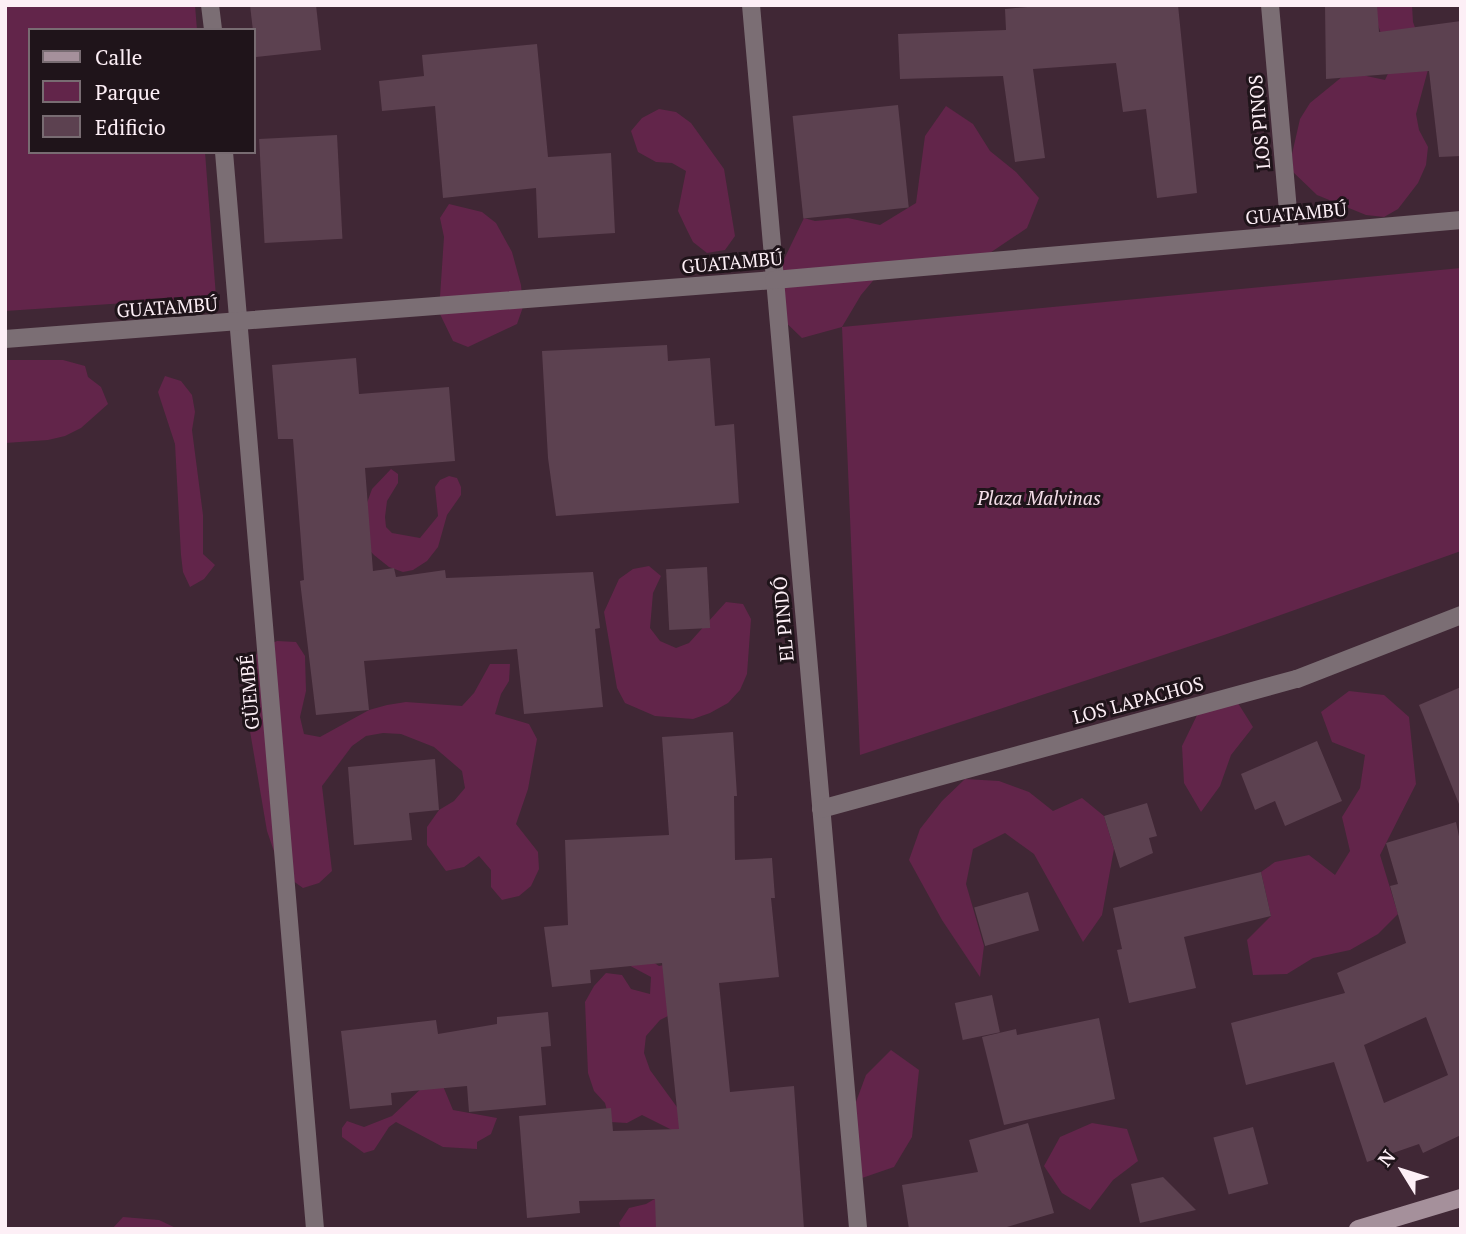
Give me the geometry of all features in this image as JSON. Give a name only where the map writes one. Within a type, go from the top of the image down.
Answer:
[{"type":"main road","points":[[1358,1229],[1461,1198]]},
{"type":"street","points":[[210,5],[213,28]]},
{"type":"street","name":"EL PINDÓ","points":[[751,5],[858,1229]]},
{"type":"street","name":"LOS PINOS","points":[[1270,5],[1290,235]]},
{"type":"street","name":"GÜEMBÉ","points":[[224,154],[314,1229]]},
{"type":"street","name":"GUATAMBÚ","points":[[5,338],[239,323],[774,280],[1461,220]]},
{"type":"street","name":"LOS LAPACHOS","points":[[821,809],[1297,679],[1461,615]]},
{"type":"green space","points":[[5,5],[195,5],[197,28],[28,28],[28,154],[205,154],[216,297],[5,311]]},
{"type":"green space","points":[[1371,5],[1412,5],[1413,22],[1429,66],[1416,114],[1419,130],[1428,147],[1426,165],[1418,183],[1398,209],[1384,217],[1366,215],[1317,195],[1293,172],[1292,154],[1300,119],[1310,103],[1348,72],[1385,80],[1392,65]]},
{"type":"green space","points":[[946,106],[973,124],[990,151],[1016,172],[1039,198],[1027,228],[972,265],[940,275],[913,259],[882,270],[861,295],[842,327],[802,338],[778,315],[774,280],[804,218],[815,221],[848,218],[880,225],[916,203],[925,136]]},
{"type":"green space","points":[[659,109],[676,112],[691,123],[724,169],[735,236],[725,250],[707,253],[693,242],[686,228],[678,211],[686,171],[672,163],[656,162],[638,152],[631,131],[642,118]]},
{"type":"green space","points":[[449,204],[482,212],[496,223],[512,252],[521,285],[523,307],[517,324],[468,347],[453,341],[439,312],[444,237],[440,218]]},
{"type":"green space","name":"Plaza Malvinas","points":[[1461,268],[1461,551],[1224,635],[860,755],[842,327]]},
{"type":"green space","points":[[5,360],[63,360],[85,366],[88,377],[101,387],[108,404],[81,428],[65,436],[5,443]]},
{"type":"green space","points":[[165,376],[181,381],[192,395],[195,412],[192,430],[203,515],[203,554],[215,565],[204,579],[190,587],[183,572],[181,555],[175,444],[158,392]]},
{"type":"green space","points":[[391,469],[398,474],[398,483],[387,501],[385,517],[386,527],[392,533],[420,538],[438,516],[435,487],[440,480],[449,476],[457,478],[461,487],[461,495],[447,515],[438,547],[427,561],[413,570],[403,572],[389,567],[374,555],[362,542],[359,525],[372,489]]},
{"type":"green space","points":[[649,566],[661,576],[653,593],[650,628],[660,641],[676,648],[689,643],[726,602],[743,604],[751,619],[747,674],[740,690],[728,703],[693,719],[655,716],[625,703],[617,688],[604,612],[619,579],[633,569]]},
{"type":"green space","points":[[277,641],[296,642],[305,656],[306,691],[300,717],[304,734],[320,737],[369,710],[387,705],[406,702],[462,706],[474,693],[490,664],[510,664],[509,681],[501,694],[495,714],[529,724],[537,739],[528,789],[516,824],[538,852],[539,869],[531,886],[519,896],[502,900],[491,887],[491,870],[479,856],[464,867],[446,871],[427,845],[427,827],[439,810],[454,801],[465,788],[462,771],[434,747],[401,734],[383,733],[366,736],[352,746],[322,786],[332,871],[319,883],[303,888],[289,878],[279,866],[267,831],[244,696],[251,662],[261,648]]},
{"type":"green space","points":[[1349,691],[1384,695],[1409,717],[1416,784],[1380,855],[1398,914],[1378,934],[1350,950],[1313,958],[1287,974],[1253,975],[1247,940],[1271,916],[1261,872],[1275,862],[1309,855],[1335,875],[1350,851],[1342,817],[1360,788],[1365,755],[1332,742],[1321,712]]},
{"type":"green space","points":[[1236,700],[1253,727],[1231,755],[1220,786],[1201,812],[1184,783],[1182,746],[1201,707]]},
{"type":"green space","points":[[965,779],[999,781],[1029,792],[1053,811],[1082,798],[1104,816],[1114,849],[1102,915],[1083,942],[1034,854],[1005,833],[973,849],[966,884],[984,946],[980,977],[942,920],[909,860],[920,829],[942,801]]},
{"type":"green space","points":[[644,956],[659,966],[675,963],[676,1012],[660,1020],[646,1036],[644,1053],[650,1070],[682,1114],[706,1229],[621,1229],[619,1223],[629,1208],[646,1204],[665,1193],[672,1130],[642,1115],[627,1123],[610,1122],[605,1103],[594,1091],[588,1073],[585,1002],[606,973],[622,975],[631,989],[650,994],[651,977],[623,962]]},
{"type":"green space","points":[[891,1050],[919,1070],[912,1137],[894,1167],[862,1178],[853,1110],[866,1075]]},
{"type":"green space","points":[[425,1085],[443,1086],[453,1110],[497,1118],[491,1134],[477,1142],[477,1149],[443,1147],[396,1122],[389,1127],[374,1150],[364,1153],[342,1137],[342,1128],[347,1121],[364,1127],[392,1116]]},
{"type":"green space","points":[[1092,1123],[1127,1129],[1138,1161],[1113,1180],[1090,1210],[1062,1193],[1044,1166],[1060,1137]]},
{"type":"green space","points":[[123,1217],[159,1220],[178,1229],[112,1229]]},
{"type":"building","points":[[250,5],[316,5],[321,50],[256,57],[256,28],[253,28]]},
{"type":"building","points":[[1051,5],[1178,5],[1197,193],[1157,198],[1146,109],[1123,112],[1116,63],[1033,69],[1045,158],[1015,162],[1003,76],[900,79],[898,34],[1006,30],[1005,9]]},
{"type":"building","points":[[1325,5],[1377,5],[1379,32],[1461,21],[1461,156],[1439,157],[1429,71],[1326,79]]},
{"type":"building","points":[[537,44],[548,157],[611,153],[615,233],[538,238],[536,188],[443,198],[435,106],[382,111],[379,81],[424,76],[422,55]]},
{"type":"building","points":[[898,105],[909,207],[803,219],[793,116]]},
{"type":"building","points":[[337,135],[342,239],[265,243],[259,139]]},
{"type":"building","points":[[667,345],[668,361],[710,358],[715,426],[734,424],[739,503],[556,516],[548,458],[542,351]]},
{"type":"building","points":[[356,358],[359,394],[449,387],[455,461],[365,468],[373,571],[394,568],[396,577],[445,570],[446,578],[593,572],[600,628],[595,629],[603,707],[524,714],[517,649],[364,661],[369,710],[316,715],[300,581],[304,580],[293,439],[278,439],[272,365]]},
{"type":"building","points":[[707,567],[710,628],[669,630],[666,569]]},
{"type":"building","points":[[1461,687],[1461,804],[1459,804],[1419,705]]},
{"type":"building","points":[[733,732],[737,796],[734,796],[735,860],[772,858],[775,898],[771,898],[779,977],[719,983],[730,1092],[794,1086],[804,1229],[656,1229],[655,1199],[579,1201],[580,1213],[527,1218],[519,1116],[611,1108],[613,1131],[679,1129],[662,963],[590,970],[591,983],[552,987],[544,927],[568,925],[565,840],[669,835],[662,737]]},
{"type":"building","points":[[1317,741],[1342,801],[1285,826],[1275,801],[1255,810],[1241,774]]},
{"type":"building","points":[[435,759],[439,810],[409,813],[412,840],[354,845],[348,767]]},
{"type":"building","points":[[1147,803],[1157,836],[1149,838],[1153,853],[1120,868],[1104,816]]},
{"type":"building","points":[[1456,822],[1461,846],[1461,1135],[1423,1153],[1419,1144],[1367,1162],[1334,1062],[1246,1085],[1231,1023],[1345,993],[1337,973],[1406,943],[1390,886],[1398,884],[1386,843]],"holes":[[[1426,1017],[1448,1075],[1384,1103],[1364,1045]]]},
{"type":"building","points":[[1261,872],[1271,916],[1184,937],[1196,988],[1129,1003],[1117,950],[1122,949],[1113,908]]},
{"type":"building","points":[[1028,892],[1039,930],[985,946],[974,907]]},
{"type":"building","points":[[992,995],[1000,1032],[963,1040],[955,1003]]},
{"type":"building","points":[[548,1012],[551,1046],[541,1047],[546,1105],[469,1112],[467,1086],[391,1093],[392,1105],[350,1109],[341,1031],[436,1020],[438,1034],[497,1024],[497,1017]]},
{"type":"building","points":[[1099,1018],[1115,1099],[1004,1125],[982,1037],[1016,1029],[1017,1035]]},
{"type":"building","points":[[1028,1123],[1054,1213],[1000,1229],[909,1229],[902,1185],[978,1172],[969,1140]]},
{"type":"building","points":[[1253,1127],[1268,1184],[1229,1195],[1213,1138]]},
{"type":"building","points":[[1163,1177],[1196,1210],[1140,1223],[1131,1184]]}]
